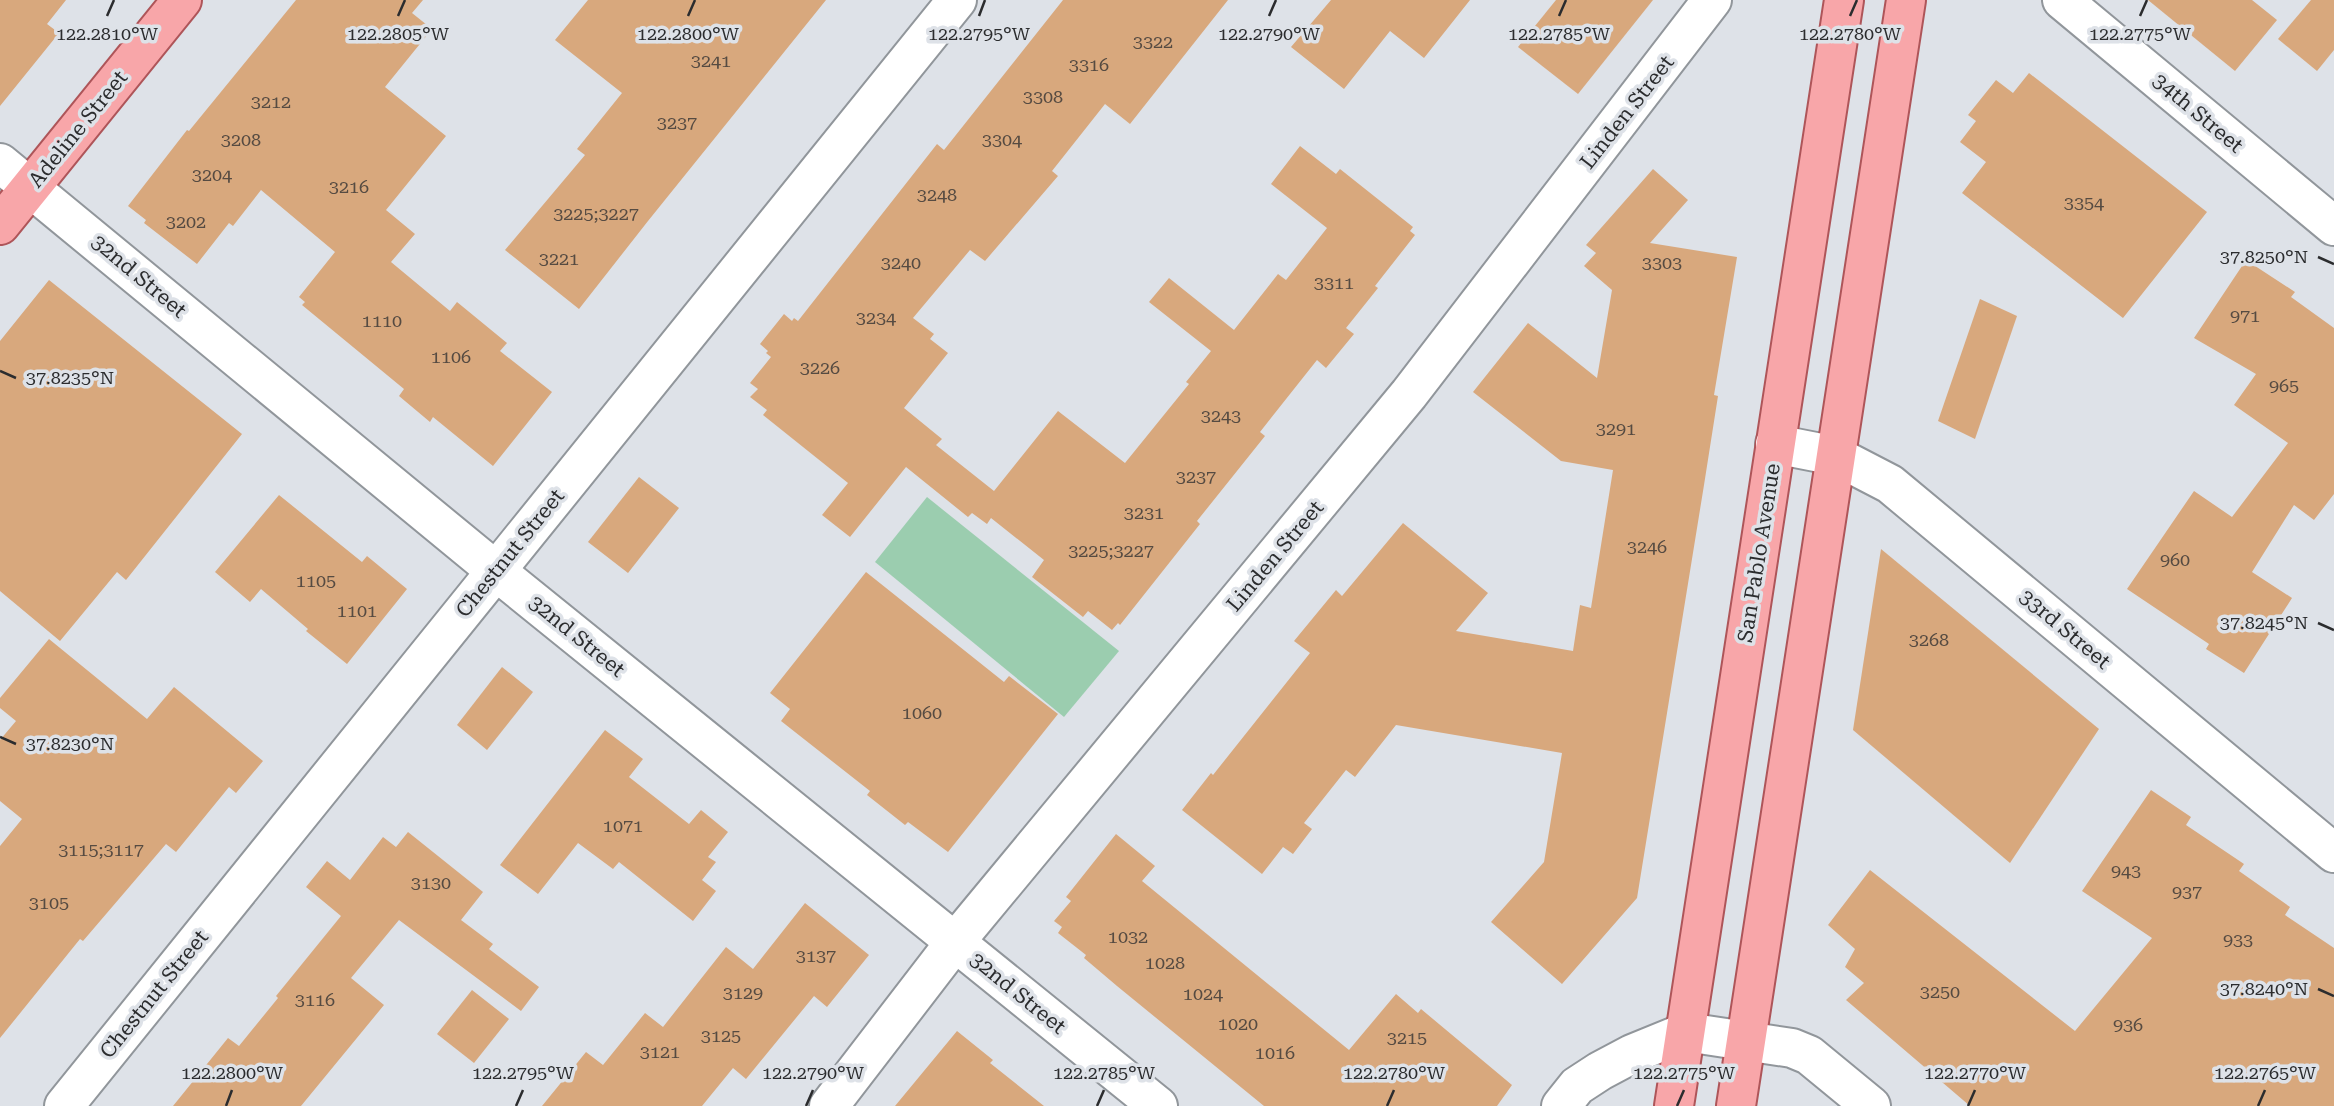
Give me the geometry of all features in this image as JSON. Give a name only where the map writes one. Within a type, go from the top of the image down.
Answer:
[{"type":"main road","name":"Adeline Street","points":[[0,225],[182,0]]},
{"type":"main road","name":"San Pablo Avenue","points":[[1674,1106],[1844,0]]},
{"type":"main road","points":[[1736,1106],[1906,0]]},
{"type":"street","name":"Chestnut Street","points":[[64,1106],[957,0]]},
{"type":"street","name":"Linden Street","points":[[829,1106],[956,942],[1409,394],[1712,0]]},
{"type":"street","name":"34th Street","points":[[2062,0],[2334,226]]},
{"type":"street","name":"32nd Street","points":[[0,163],[496,571],[1158,1106]]},
{"type":"street","name":"33rd Street","points":[[1775,444],[1836,456],[1891,484],[2334,853]]},
{"type":"street","points":[[1561,1106],[1577,1086],[1600,1071],[1632,1054],[1686,1032],[1793,1048],[1809,1055],[1871,1106]]},
{"type":"green space","points":[[927,497],[1119,651],[1064,717],[875,562]]},
{"type":"building","points":[[0,0],[66,0],[47,24],[59,33],[0,106]]},
{"type":"building","points":[[296,0],[423,0],[412,13],[432,29],[385,87],[446,136],[386,210],[415,234],[391,262],[450,311],[457,302],[507,343],[500,351],[552,392],[493,466],[433,417],[430,422],[399,396],[404,389],[302,305],[305,302],[299,297],[335,252],[261,190],[233,226],[229,223],[197,264],[144,223],[146,220],[128,206],[187,130],[189,131]]},
{"type":"building","points":[[588,0],[826,0],[579,309],[505,250],[585,155],[577,149],[622,93],[555,40]]},
{"type":"building","points":[[1063,0],[1228,0],[1130,124],[1105,104],[1052,171],[1058,176],[985,261],[970,250],[913,318],[934,334],[930,339],[948,353],[904,408],[942,439],[936,445],[994,491],[1058,411],[1125,463],[1189,384],[1186,382],[1211,351],[1149,302],[1169,278],[1234,330],[1278,274],[1286,280],[1327,228],[1271,184],[1300,146],[1336,174],[1340,169],[1413,227],[1410,231],[1415,235],[1346,328],[1354,334],[1326,368],[1317,360],[1260,432],[1265,436],[1197,521],[1200,524],[1120,625],[1118,623],[1112,630],[1088,611],[1083,617],[1032,577],[1044,560],[991,518],[987,524],[972,513],[968,517],[906,467],[850,537],[822,515],[848,483],[763,415],[767,410],[750,397],[758,389],[750,383],[771,357],[760,344],[784,314],[792,321],[794,318],[798,321],[937,144],[944,150]]},
{"type":"building","points":[[1331,0],[1470,0],[1424,58],[1390,31],[1344,89],[1291,47]]},
{"type":"building","points":[[1556,0],[1653,0],[1578,94],[1518,47]]},
{"type":"building","points":[[2148,0],[2252,0],[2277,20],[2235,71]]},
{"type":"building","points":[[2311,0],[2334,0],[2334,50],[2317,71],[2278,39]]},
{"type":"building","points":[[2029,73],[2207,212],[2123,318],[1962,193],[1986,162],[1960,142],[1976,121],[1968,115],[1996,80],[2013,93]]},
{"type":"building","points":[[1653,169],[1688,200],[1650,243],[1737,257],[1714,395],[1718,396],[1637,898],[1562,984],[1491,922],[1544,862],[1562,753],[1396,725],[1355,777],[1346,770],[1304,823],[1312,829],[1293,854],[1283,847],[1262,874],[1182,810],[1310,653],[1294,641],[1336,590],[1342,596],[1403,523],[1488,593],[1456,631],[1573,651],[1580,605],[1591,608],[1613,470],[1561,461],[1473,392],[1528,323],[1597,378],[1612,290],[1584,266],[1596,253],[1586,245]]},
{"type":"building","points":[[2246,260],[2295,292],[2291,297],[2334,328],[2334,494],[2314,520],[2294,505],[2252,572],[2292,598],[2244,673],[2206,649],[2209,644],[2127,589],[2194,491],[2232,517],[2288,443],[2234,405],[2256,374],[2194,338]]},
{"type":"building","points":[[49,280],[242,434],[126,580],[117,572],[60,641],[0,591],[0,341]]},
{"type":"building","points":[[1980,299],[2017,316],[1975,439],[1938,421]]},
{"type":"building","points":[[639,477],[679,508],[628,573],[588,542]]},
{"type":"building","points":[[279,495],[362,562],[367,556],[407,589],[347,664],[261,589],[250,602],[215,572]]},
{"type":"building","points":[[1881,549],[2099,729],[2010,863],[1853,730]]},
{"type":"building","points":[[866,572],[1004,682],[1009,676],[1058,714],[948,852],[908,822],[905,825],[867,795],[870,791],[781,721],[790,709],[770,693]]},
{"type":"building","points":[[49,639],[147,719],[174,687],[263,761],[236,793],[229,787],[176,852],[166,844],[83,941],[80,939],[0,1038],[0,846],[22,819],[0,801],[0,740],[16,721],[0,708],[0,698]]},
{"type":"building","points":[[502,667],[533,692],[487,750],[457,725]]},
{"type":"building","points":[[605,730],[643,759],[629,777],[689,824],[701,810],[728,832],[708,857],[716,862],[702,880],[716,891],[693,921],[619,862],[613,869],[578,843],[538,894],[500,865]]},
{"type":"building","points":[[2151,790],[2191,817],[2186,825],[2244,864],[2239,871],[2290,907],[2285,915],[2334,948],[2334,1106],[1970,1106],[1846,1000],[1864,983],[1845,967],[1855,949],[1828,925],[1870,870],[2075,1031],[2152,938],[2082,891]]},
{"type":"building","points":[[408,832],[483,892],[461,920],[493,944],[489,949],[539,987],[521,1011],[399,920],[351,978],[384,1005],[301,1106],[173,1106],[228,1038],[239,1046],[341,916],[306,887],[327,861],[350,880],[383,837],[396,847]]},
{"type":"building","points":[[1116,834],[1155,866],[1142,881],[1349,1050],[1396,994],[1418,1013],[1421,1009],[1512,1085],[1497,1106],[1264,1106],[1117,986],[1084,958],[1086,955],[1058,933],[1062,927],[1054,921],[1071,901],[1066,897]]},
{"type":"building","points":[[805,903],[869,955],[827,1007],[814,996],[746,1079],[733,1068],[702,1106],[542,1106],[586,1052],[603,1065],[645,1013],[663,1027],[726,947],[753,969]]},
{"type":"building","points":[[472,990],[509,1019],[474,1063],[437,1034]]},
{"type":"building","points":[[957,1031],[993,1060],[990,1063],[1044,1106],[895,1106]]}]
